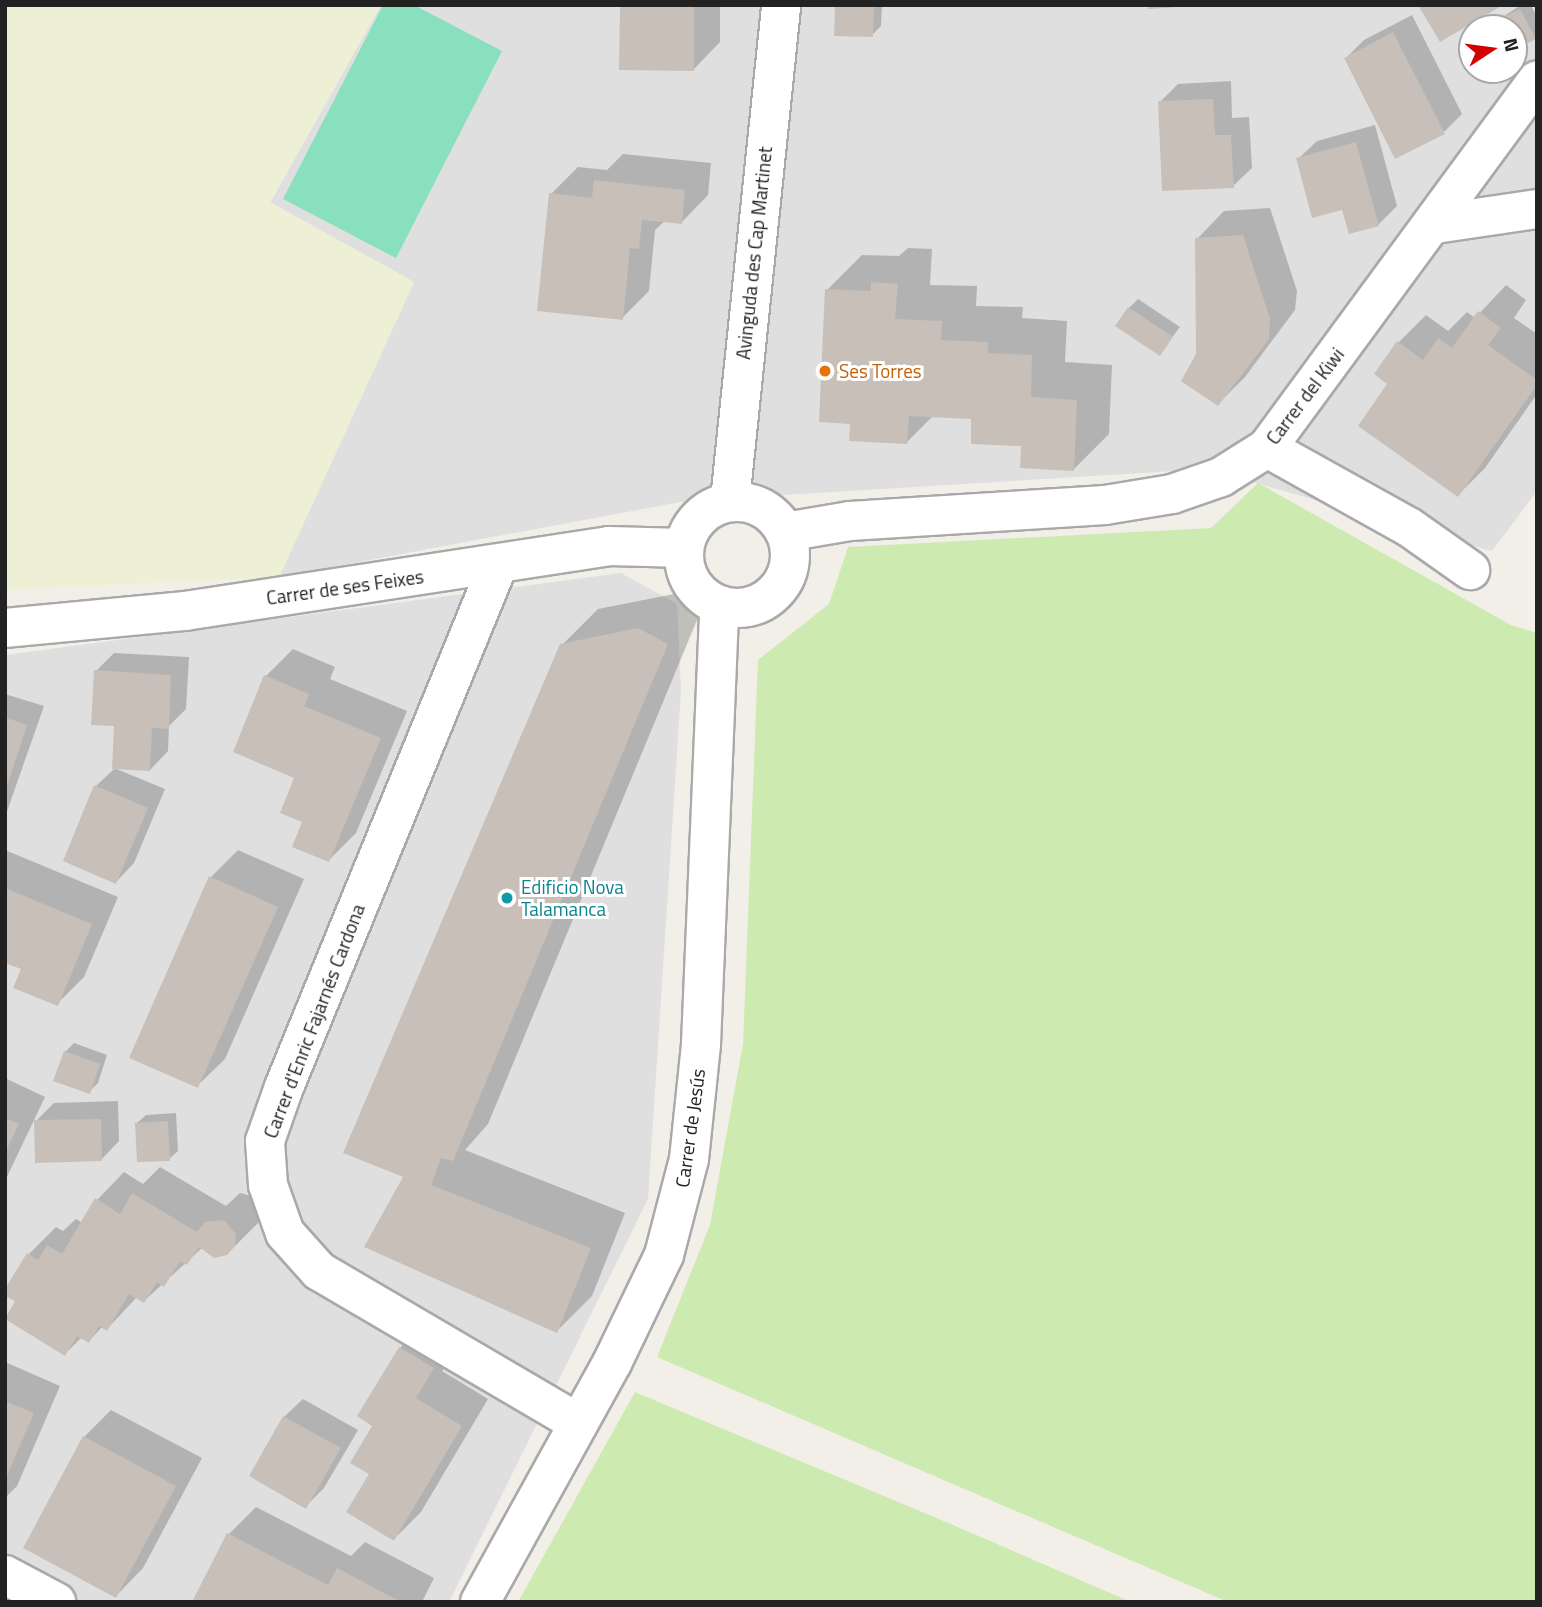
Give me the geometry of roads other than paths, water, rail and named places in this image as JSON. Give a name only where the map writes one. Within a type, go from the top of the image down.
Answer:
[{"type":"street","name":"Avinguda des Cap Martinet","points":[[730,501],[781,5]]},
{"type":"street","name":"Carrer del Kiwi","points":[[785,532],[850,522],[1105,505],[1172,494],[1222,477],[1267,448],[1435,224],[1537,82]]},
{"type":"street","points":[[1435,224],[1537,209]]},
{"type":"street","points":[[1267,448],[1409,527],[1470,570]]},
{"type":"street","points":[[730,501],[763,508],[785,532],[790,567],[776,590],[754,606],[719,606],[692,583],[684,548],[699,517],[730,501]]},
{"type":"street","name":"Carrer de ses Feixes","points":[[5,628],[186,611],[609,546],[684,548]]},
{"type":"street","name":"Carrer d'Enric Fajarnés Cardona","points":[[498,565],[284,1087],[265,1141],[268,1185],[285,1233],[319,1271],[578,1423]]},
{"type":"street","name":"Carrer de Jesús","points":[[480,1602],[578,1423],[664,1255],[689,1159],[701,1044],[719,606]]},
{"type":"street","points":[[5,1575],[56,1602]]},
{"type":"place","name":"Ses Torres","points":[[825,371]]},
{"type":"place","name":"Edificio Nova Talamanca","points":[[507,898]]}]
